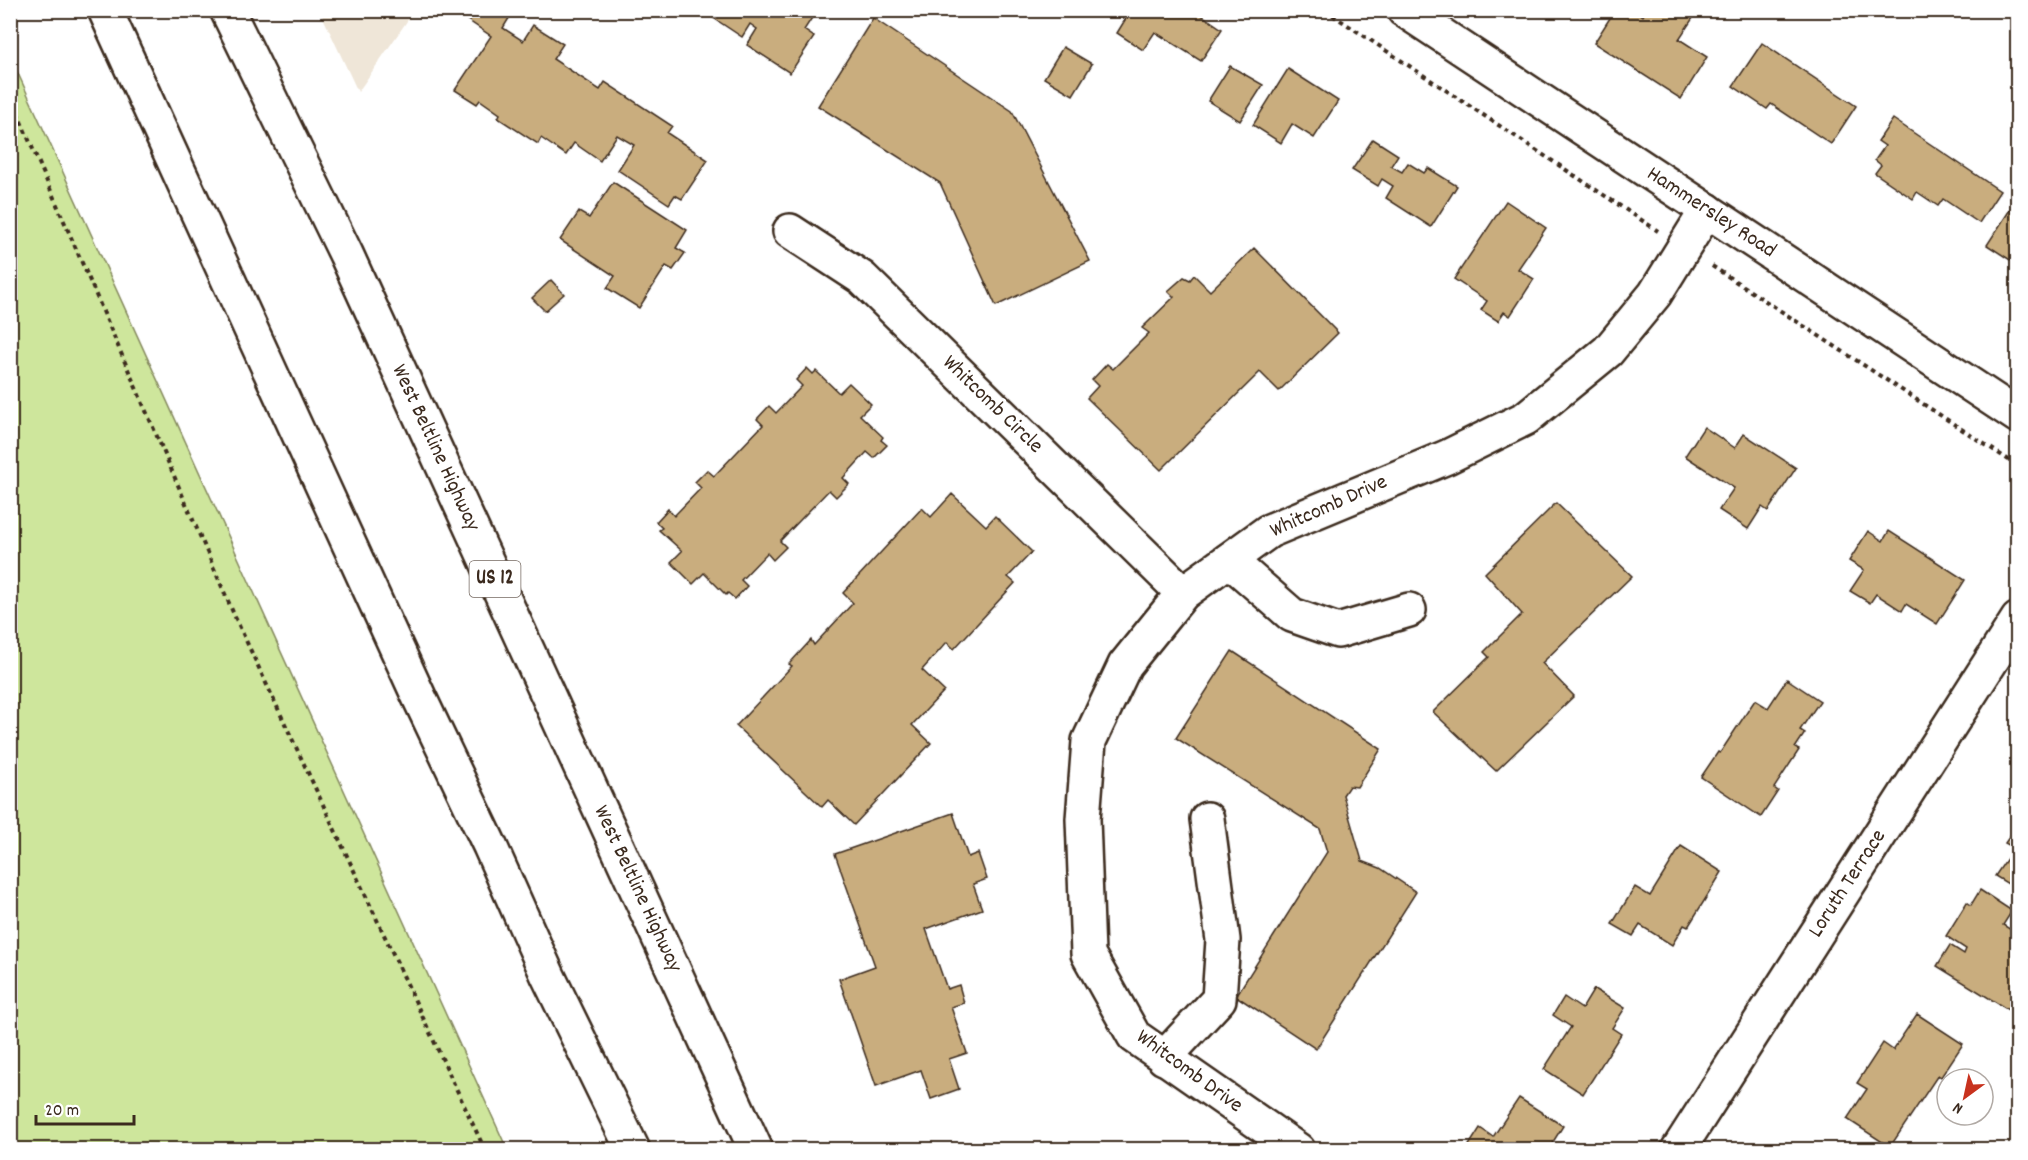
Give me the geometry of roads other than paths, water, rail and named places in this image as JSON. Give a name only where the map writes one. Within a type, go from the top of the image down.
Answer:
[{"type":"main road","points":[[105,10],[548,976],[633,1149]]},
{"type":"main road","name":"West Beltline Highway","points":[[226,10],[351,264],[756,1149]]},
{"type":"main road","name":"Hammersley Road","points":[[1404,10],[2018,416]]},
{"type":"main road","name":"Whitcomb Drive","points":[[1298,1149],[1134,1036],[1088,954],[1083,819],[1089,741],[1125,665],[1183,592],[1269,531],[1447,457],[1526,418],[1608,351],[1655,294],[1707,210]]},
{"type":"main road","name":"Whitcomb Circle","points":[[790,231],[862,278],[1183,592]]},
{"type":"main road","points":[[1228,560],[1292,615],[1338,632],[1409,610]]},
{"type":"main road","name":"Loruth Terrace","points":[[1678,1149],[2018,618]]},
{"type":"main road","points":[[1164,1058],[1219,999],[1223,940],[1207,819]]}]
